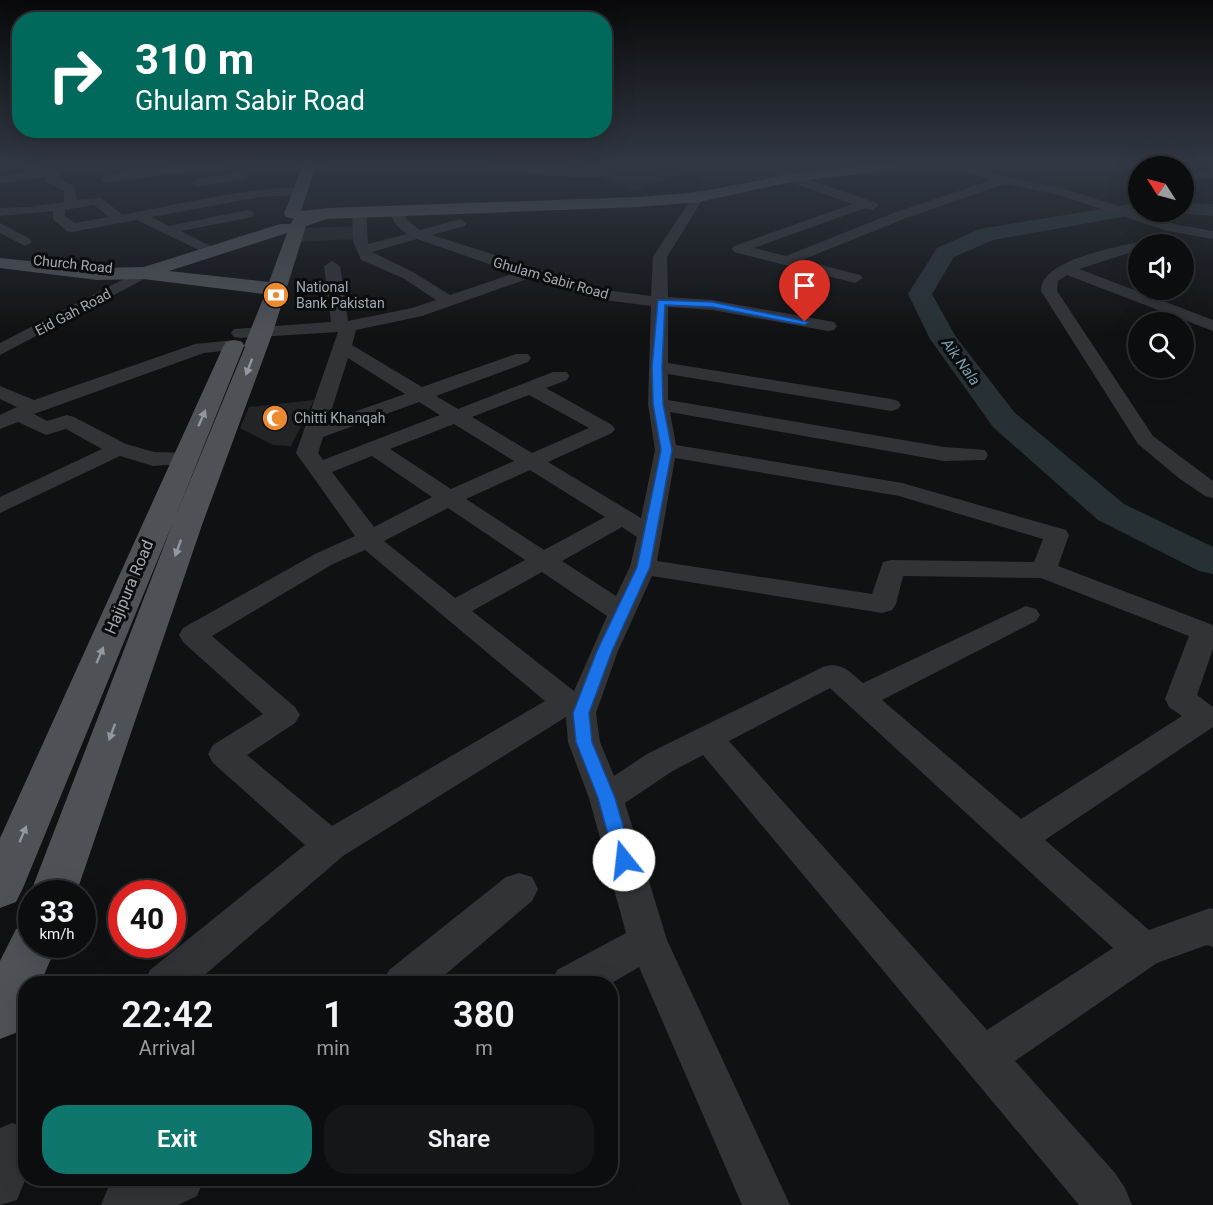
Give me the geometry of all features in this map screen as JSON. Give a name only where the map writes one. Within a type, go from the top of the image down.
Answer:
[{"type":"main road","name":"Church Road","points":[[0,263],[97,274],[145,273],[211,252],[290,221]]},
{"type":"main road","points":[[270,289],[291,221]]},
{"type":"main road","points":[[270,289],[299,223],[304,221]]},
{"type":"main road","name":"Church Road","points":[[0,256],[145,273],[171,279],[270,289]]},
{"type":"main road","name":"Hajipura Road","points":[[0,888],[184,458],[270,289]]},
{"type":"main road","points":[[58,880],[187,525],[246,336]]},
{"type":"main road","points":[[18,976],[27,958]]},
{"type":"main road","points":[[0,1014],[18,976]]},
{"type":"street","points":[[64,221],[72,228],[108,221]]},
{"type":"street","points":[[150,221],[211,252]]},
{"type":"street","points":[[168,230],[227,221]]},
{"type":"street","points":[[183,237],[238,221]]},
{"type":"street","points":[[359,221],[360,241],[366,257],[408,275],[449,301]]},
{"type":"street","name":"Ghulam Sabir Road","points":[[400,221],[404,227],[421,236],[604,295],[712,305],[828,326]]},
{"type":"street","points":[[174,976],[330,845],[574,707],[644,567],[636,525],[666,450],[658,404],[660,257],[679,221]]},
{"type":"street","points":[[816,221],[739,249],[855,278]]},
{"type":"street","points":[[788,261],[886,221]]},
{"type":"street","points":[[1119,221],[1144,234]]},
{"type":"street","points":[[364,250],[421,236],[460,223]]},
{"type":"street","points":[[0,226],[25,242]]},
{"type":"street","points":[[1175,234],[1213,228]]},
{"type":"street","points":[[1188,231],[1213,235]]},
{"type":"street","points":[[1128,248],[1066,269],[1049,282],[1049,291],[1145,440],[1213,491]]},
{"type":"street","points":[[332,266],[344,333],[308,453],[378,550],[574,707],[584,742],[606,798],[648,942],[766,1205]]},
{"type":"street","points":[[1066,269],[1213,326]]},
{"type":"street","name":"Eid Gah Road","points":[[0,350],[145,273]]},
{"type":"street","points":[[17,415],[201,348],[246,336],[344,333],[416,312],[530,273]]},
{"type":"street","points":[[344,333],[421,394],[636,525]]},
{"type":"street","points":[[314,433],[522,358]]},
{"type":"street","points":[[657,367],[891,405]]},
{"type":"street","points":[[320,469],[560,376]]},
{"type":"street","points":[[330,845],[224,754],[284,715],[193,635],[324,559],[370,539],[449,498],[605,429],[530,387]]},
{"type":"street","points":[[0,392],[17,415],[46,429],[67,421],[118,449],[153,459],[184,458]]},
{"type":"street","points":[[658,404],[944,454],[976,455]]},
{"type":"street","points":[[374,448],[622,612]]},
{"type":"street","points":[[0,506],[118,449]]},
{"type":"street","points":[[666,450],[902,490],[1057,535],[1044,570]]},
{"type":"street","points":[[453,610],[544,561],[636,525]]},
{"type":"street","points":[[644,567],[882,604],[892,568],[1044,570],[1209,633],[1180,699],[1209,718],[1019,839]]},
{"type":"street","points":[[860,698],[1026,615]]},
{"type":"street","points":[[606,798],[659,763],[833,674],[1144,950]]},
{"type":"street","points":[[707,738],[1098,1190],[1108,1205]]},
{"type":"street","points":[[414,976],[519,889]]},
{"type":"street","points":[[983,1057],[1144,950],[1210,926],[1213,929]]},
{"type":"street","points":[[586,976],[648,942]]},
{"type":"street","points":[[125,1205],[165,1186]]},
{"type":"building","points":[[355,226],[354,239],[301,242],[305,228]]},
{"type":"building","name":"Chitti Khanqah","points":[[314,400],[291,446],[273,445],[240,428],[249,407]]},
{"type":"waterway","name":"Aik Nala","points":[[1065,221],[988,234],[945,253],[920,294],[944,339],[1004,420],[1111,512],[1213,562]]},
{"type":"place","name":"National Bank Pakistan","points":[[276,295]]},
{"type":"place","name":"Chitti Khanqah","points":[[275,418]]},
{"type":"route","points":[[624,860],[606,798],[584,742],[581,713],[604,651],[644,567],[648,533],[666,450],[658,404],[657,367],[661,302],[712,305],[805,322]]}]
